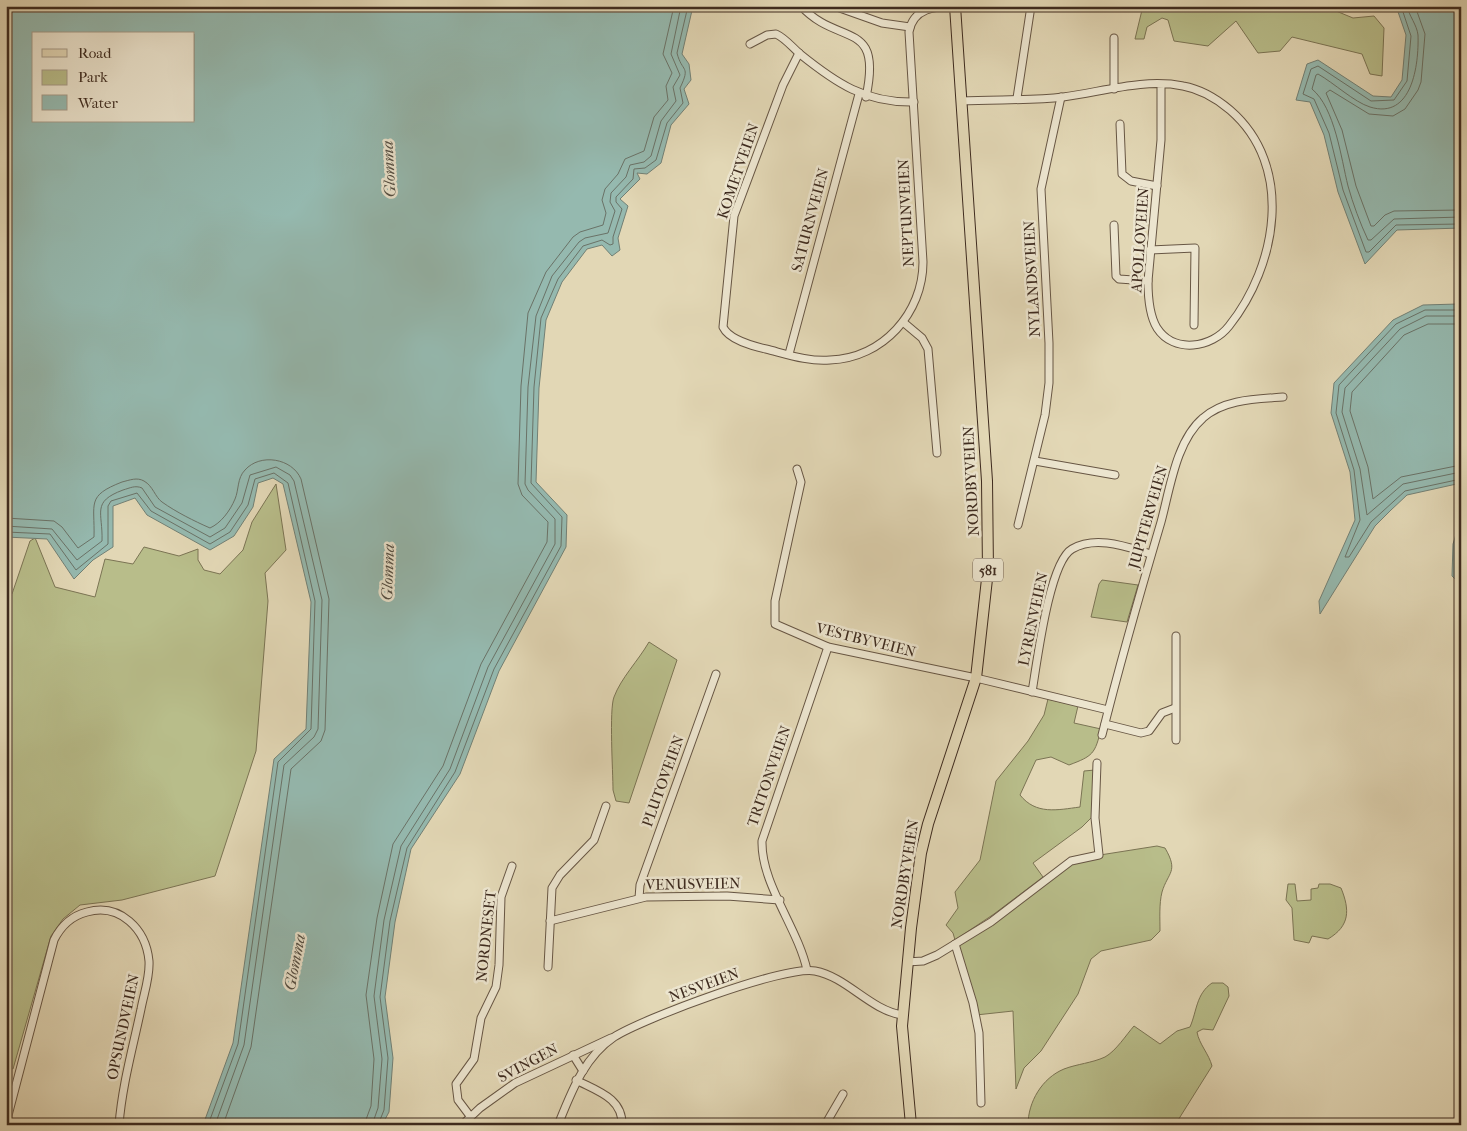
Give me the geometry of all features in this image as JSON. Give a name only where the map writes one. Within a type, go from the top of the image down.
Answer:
[{"type":"main road","name":"NORDBYVEIEN","points":[[911,1125],[903,1050],[902,1014],[924,839],[976,678],[988,570],[988,504],[955,7]]},
{"type":"street","name":"SATURNVEIEN","points":[[789,354],[871,64],[865,46],[854,38],[814,17],[801,6]]},
{"type":"street","points":[[834,6],[882,23],[910,27],[918,15],[928,8],[955,7]]},
{"type":"street","points":[[1017,98],[1031,6]]},
{"type":"street","name":"NEPTUNVEIEN","points":[[727,334],[754,346],[824,360],[851,357],[879,344],[904,322],[917,299],[923,269],[910,27]]},
{"type":"street","points":[[750,44],[772,33],[781,36],[799,53],[862,96],[890,102],[914,102]]},
{"type":"street","points":[[1114,38],[1114,89]]},
{"type":"street","name":"KOMETVEIEN","points":[[727,334],[723,324],[734,216],[783,85],[799,53]]},
{"type":"street","name":"APOLLOVEIEN","points":[[961,101],[1061,97],[1114,89],[1161,85],[1186,86],[1212,98],[1247,127],[1258,144],[1268,168],[1273,215],[1262,262],[1254,284],[1235,318],[1216,339],[1195,345],[1178,343],[1162,334],[1155,324],[1152,313],[1148,281],[1157,186],[1161,85]]},
{"type":"street","name":"NYLANDSVEIEN","points":[[1018,525],[1045,415],[1049,373],[1042,189],[1061,97]]},
{"type":"street","points":[[1120,124],[1122,174],[1131,181],[1157,186]]},
{"type":"street","points":[[1114,225],[1116,276],[1119,280],[1148,281]]},
{"type":"street","points":[[1150,250],[1194,248],[1194,325]]},
{"type":"street","points":[[904,322],[922,338],[928,349],[937,453]]},
{"type":"street","name":"JUPITERVEIEN","points":[[1102,735],[1151,554],[1181,454],[1196,425],[1211,412],[1230,405],[1283,397]]},
{"type":"street","points":[[1035,461],[1115,475]]},
{"type":"street","name":"VESTBYVEIEN","points":[[797,469],[800,482],[775,601],[774,624],[828,648],[976,678],[1108,710]]},
{"type":"street","name":"LYRENVEIEN","points":[[1032,692],[1054,580],[1062,558],[1073,548],[1096,542],[1151,554]]},
{"type":"street","points":[[1176,636],[1176,740]]},
{"type":"street","name":"TRITONVEIEN","points":[[807,970],[764,861],[763,837],[828,648]]},
{"type":"street","name":"PLUTOVEIEN","points":[[639,898],[640,885],[716,674]]},
{"type":"street","points":[[1105,724],[1141,733],[1149,731],[1162,713],[1175,708]]},
{"type":"street","points":[[908,962],[923,961],[956,944],[991,922],[1071,862],[1099,855],[1095,818],[1097,763]]},
{"type":"street","points":[[548,967],[550,897],[554,883],[594,840],[606,806]]},
{"type":"street","name":"NORDNESET","points":[[470,1116],[458,1100],[456,1084],[474,1059],[480,1018],[496,987],[499,965],[501,897],[512,866]]},
{"type":"street","name":"VENUSVEIEN","points":[[550,922],[639,898],[721,896],[780,900]]},
{"type":"street","name":"OPSUNDVEIEN","points":[[6,1123],[54,940],[67,922],[78,915],[98,909],[119,914],[134,925],[143,938],[149,959],[147,981],[123,1092],[119,1125]]},
{"type":"street","points":[[956,944],[980,1033],[981,1103]]},
{"type":"street","points":[[807,970],[826,975],[885,1009],[902,1014]]},
{"type":"street","name":"NESVEIEN","points":[[558,1125],[576,1080],[614,1037],[674,1010],[730,990],[807,970]]},
{"type":"street","name":"SVINGEN","points":[[462,1125],[470,1116],[515,1083],[614,1037]]},
{"type":"street","points":[[573,1055],[582,1071]]},
{"type":"street","points":[[576,1080],[615,1102],[620,1112],[622,1125]]},
{"type":"street","points":[[826,1125],[843,1094]]},
{"type":"green space","points":[[1133,6],[1324,6],[1353,18],[1374,16],[1384,28],[1382,76],[1370,74],[1362,54],[1292,37],[1280,51],[1258,53],[1236,21],[1208,46],[1174,41],[1168,20],[1162,18],[1147,27],[1144,39],[1135,39],[1142,10]]},
{"type":"green space","points":[[276,484],[286,550],[265,573],[268,601],[256,751],[215,876],[122,900],[80,905],[63,919],[51,936],[13,1069],[6,1067],[6,598],[12,594],[30,541],[35,538],[55,587],[95,597],[105,559],[133,564],[144,547],[179,556],[198,549],[198,560],[204,570],[220,574],[243,550],[252,522]]},
{"type":"green space","points":[[1102,580],[1138,585],[1127,622],[1091,617],[1099,584]]},
{"type":"green space","points":[[649,642],[677,660],[629,803],[616,801],[613,790],[611,727],[614,697],[621,683]]},
{"type":"green space","points":[[1048,699],[1078,706],[1074,723],[1101,729],[1099,737],[1092,753],[1069,765],[1051,757],[1036,760],[1020,795],[1033,806],[1047,810],[1080,807],[1084,771],[1095,770],[1092,817],[1082,827],[1033,863],[1043,877],[994,914],[955,940],[953,933],[946,925],[958,908],[955,892],[980,860],[996,781],[1028,741],[1044,715]]},
{"type":"green space","points":[[1157,846],[1165,848],[1172,867],[1161,897],[1160,931],[1151,940],[1101,951],[1091,959],[1078,994],[1041,1051],[1024,1068],[1016,1089],[1013,1011],[976,1015],[955,944],[1081,858]]},
{"type":"green space","points":[[1288,884],[1295,884],[1297,901],[1311,900],[1311,889],[1318,888],[1319,884],[1330,884],[1341,888],[1347,910],[1341,929],[1328,939],[1312,936],[1309,943],[1294,940],[1292,908],[1286,900]]},
{"type":"green space","points":[[1212,983],[1223,983],[1228,987],[1229,996],[1213,1030],[1203,1029],[1197,1032],[1212,1066],[1175,1125],[1028,1125],[1034,1100],[1049,1078],[1064,1069],[1105,1057],[1117,1047],[1134,1026],[1160,1044],[1177,1031],[1190,1027],[1203,992]]},
{"type":"water","name":"Glomma","points":[[6,6],[693,6],[682,54],[689,64],[691,80],[684,89],[689,104],[671,125],[661,163],[647,174],[637,173],[640,179],[620,199],[628,206],[618,238],[620,250],[612,256],[602,245],[587,249],[562,282],[546,320],[539,388],[536,482],[567,515],[566,547],[499,671],[460,774],[411,849],[395,922],[385,997],[393,1058],[389,1112],[382,1125],[203,1125],[233,1043],[274,759],[306,729],[311,602],[283,484],[273,478],[258,483],[253,507],[234,536],[210,550],[147,515],[135,498],[113,506],[113,547],[93,560],[74,579],[47,539],[6,537]]},
{"type":"water","points":[[1396,6],[1461,6],[1461,228],[1397,230],[1365,264],[1338,192],[1324,135],[1310,102],[1296,100],[1307,64],[1318,60],[1373,96],[1391,97],[1402,80],[1406,35]]},
{"type":"water","points":[[1458,304],[1461,306],[1461,483],[1407,495],[1375,526],[1320,614],[1319,601],[1355,520],[1350,472],[1331,413],[1334,383],[1393,320],[1423,305]]},
{"type":"water","points":[[1461,518],[1461,585],[1452,576],[1453,544]]}]
